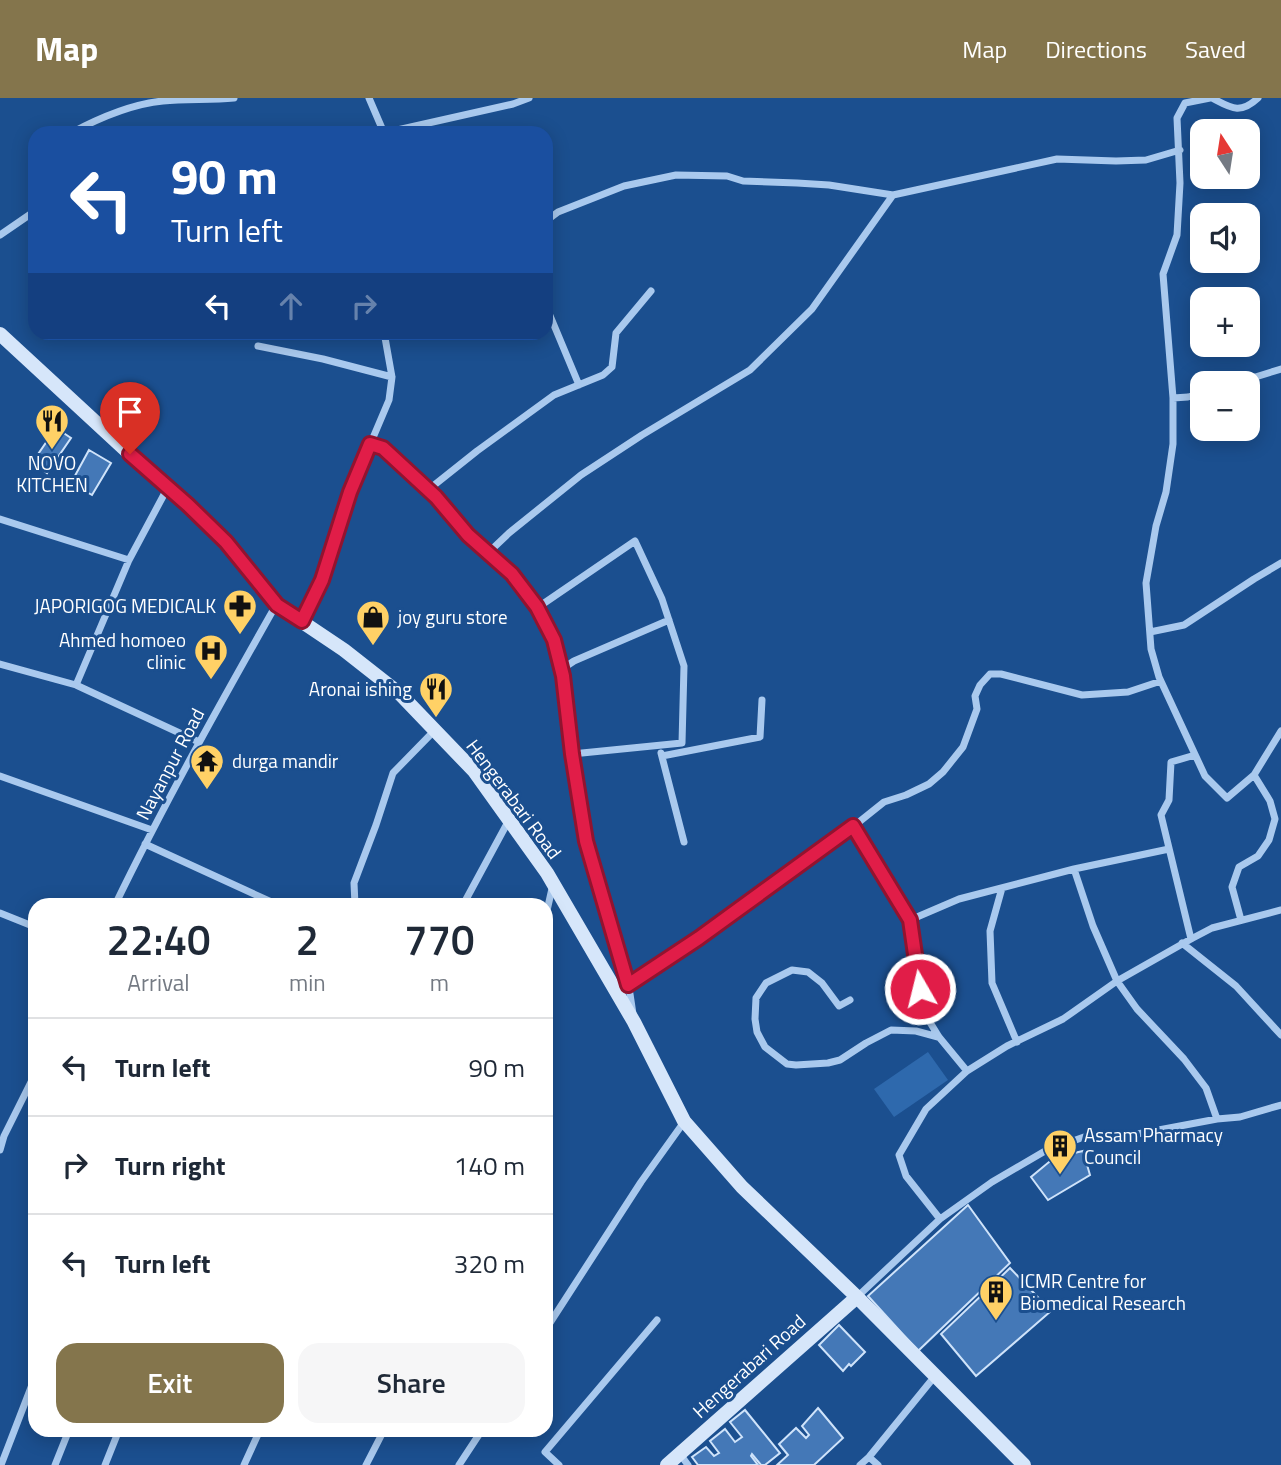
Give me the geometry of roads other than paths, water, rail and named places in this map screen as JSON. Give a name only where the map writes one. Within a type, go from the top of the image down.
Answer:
[{"type":"main road","name":"Hengerabari Road","points":[[2,338],[226,542],[277,605],[344,650],[400,694],[474,771],[553,883],[634,1022],[684,1121],[742,1187],[857,1297],[1024,1465]]},
{"type":"main road","name":"Hengerabari Road","points":[[667,1465],[684,1460],[857,1297]]},
{"type":"street","points":[[83,126],[94,120],[161,101],[234,98]]},
{"type":"street","points":[[369,98],[381,126]]},
{"type":"street","points":[[415,126],[529,98]]},
{"type":"street","points":[[1258,98],[1249,107],[1234,109],[1211,98],[1185,103],[1177,118],[1180,150],[1177,235],[1163,274],[1173,444],[1166,492],[1156,526],[1146,583],[1151,649],[1161,681],[1205,776],[1227,798],[1254,775],[1281,731]]},
{"type":"street","points":[[553,216],[624,186],[676,175],[727,176],[743,181],[818,184],[893,195],[1057,159],[1146,160],[1180,150]]},
{"type":"street","points":[[488,553],[581,475],[750,370],[811,309],[893,195]]},
{"type":"street","points":[[0,235],[28,216]]},
{"type":"street","points":[[428,489],[554,396],[603,376],[612,367],[615,333],[651,291]]},
{"type":"street","points":[[553,323],[579,385]]},
{"type":"street","points":[[302,621],[322,580],[350,492],[389,400],[392,377],[385,340]]},
{"type":"street","points":[[258,346],[392,377]]},
{"type":"street","points":[[1260,376],[1281,369]]},
{"type":"street","points":[[1172,398],[1190,396]]},
{"type":"street","points":[[370,444],[383,448],[428,489],[468,535],[512,574],[537,607],[554,640],[562,669],[586,841],[628,985],[634,1022]]},
{"type":"street","points":[[76,685],[130,560],[168,487]]},
{"type":"street","points":[[0,519],[130,560]]},
{"type":"street","points":[[537,607],[635,541],[662,599],[684,666],[682,743],[572,754]]},
{"type":"street","points":[[1150,632],[1184,625],[1281,563]]},
{"type":"street","name":"Nayanpur Road","points":[[118,898],[199,742],[277,605]]},
{"type":"street","points":[[562,669],[575,660],[669,620]]},
{"type":"street","points":[[0,664],[76,685],[199,742]]},
{"type":"street","points":[[628,985],[699,938],[884,802],[929,784],[943,772],[963,747],[977,709],[975,696],[990,674],[1001,674],[1083,695],[1128,692],[1161,681]]},
{"type":"street","points":[[662,756],[760,737],[762,700]]},
{"type":"street","points":[[355,898],[354,883],[393,773],[435,730]]},
{"type":"street","points":[[659,745],[684,842]]},
{"type":"street","points":[[1191,939],[1161,814],[1169,800],[1171,762],[1195,755]]},
{"type":"street","points":[[1241,920],[1232,887],[1239,867],[1258,856],[1269,840],[1275,819],[1270,801],[1254,775]]},
{"type":"street","points":[[0,776],[152,830]]},
{"type":"street","points":[[467,898],[509,820]]},
{"type":"street","points":[[853,826],[910,920],[923,1011],[939,1037],[967,1070]]},
{"type":"street","points":[[145,844],[263,898]]},
{"type":"street","points":[[910,920],[959,899],[1073,869],[1170,849]]},
{"type":"street","points":[[1073,869],[1093,926],[1117,981],[1137,1009],[1184,1059],[1206,1088],[1217,1119]]},
{"type":"street","points":[[550,898],[553,883]]},
{"type":"street","points":[[1002,888],[990,930],[992,983],[1017,1042]]},
{"type":"street","points":[[940,1219],[906,1176],[899,1155],[926,1109],[967,1070],[1063,1019],[1117,981],[1182,943],[1212,928],[1281,910]]},
{"type":"street","points":[[0,913],[28,924]]},
{"type":"street","points":[[1182,943],[1236,986],[1281,1035]]},
{"type":"street","points":[[850,1000],[839,1006],[822,983],[808,972],[792,971],[766,983],[756,998],[757,1032],[765,1047],[787,1064],[796,1065],[840,1060],[891,1030],[916,1031],[939,1037]]},
{"type":"street","points":[[0,1150],[2,1136],[28,1087]]},
{"type":"street","points":[[857,1297],[940,1219],[992,1182],[1045,1151],[1084,1137],[1132,1135],[1240,1117],[1281,1105]]},
{"type":"street","points":[[553,1318],[684,1121]]},
{"type":"street","points":[[559,1465],[545,1452],[657,1320]]},
{"type":"street","points":[[860,1465],[936,1376]]},
{"type":"street","points":[[1,1465],[28,1395]]},
{"type":"street","points":[[55,1465],[66,1437]]},
{"type":"street","points":[[104,1465],[116,1437]]},
{"type":"street","points":[[244,1465],[257,1437]]},
{"type":"street","points":[[366,1465],[380,1437]]},
{"type":"street","points":[[459,1465],[477,1437]]},
{"type":"street","points":[[869,1457],[878,1465]]},
{"type":"place","name":"NOVO KITCHEN","points":[[52,451]]},
{"type":"place","name":"JAPORIGOG MEDICALK","points":[[240,636]]},
{"type":"place","name":"joy guru store","points":[[373,647]]},
{"type":"place","name":"Ahmed homoeo clinic","points":[[211,681]]},
{"type":"place","name":"Aronai ishing","points":[[436,719]]},
{"type":"place","name":"durga mandir","points":[[207,791]]},
{"type":"place","name":"Assam Pharmacy Council","points":[[1060,1176]]},
{"type":"place","name":"ICMR Centre for Biomedical Research","points":[[996,1322]]}]
